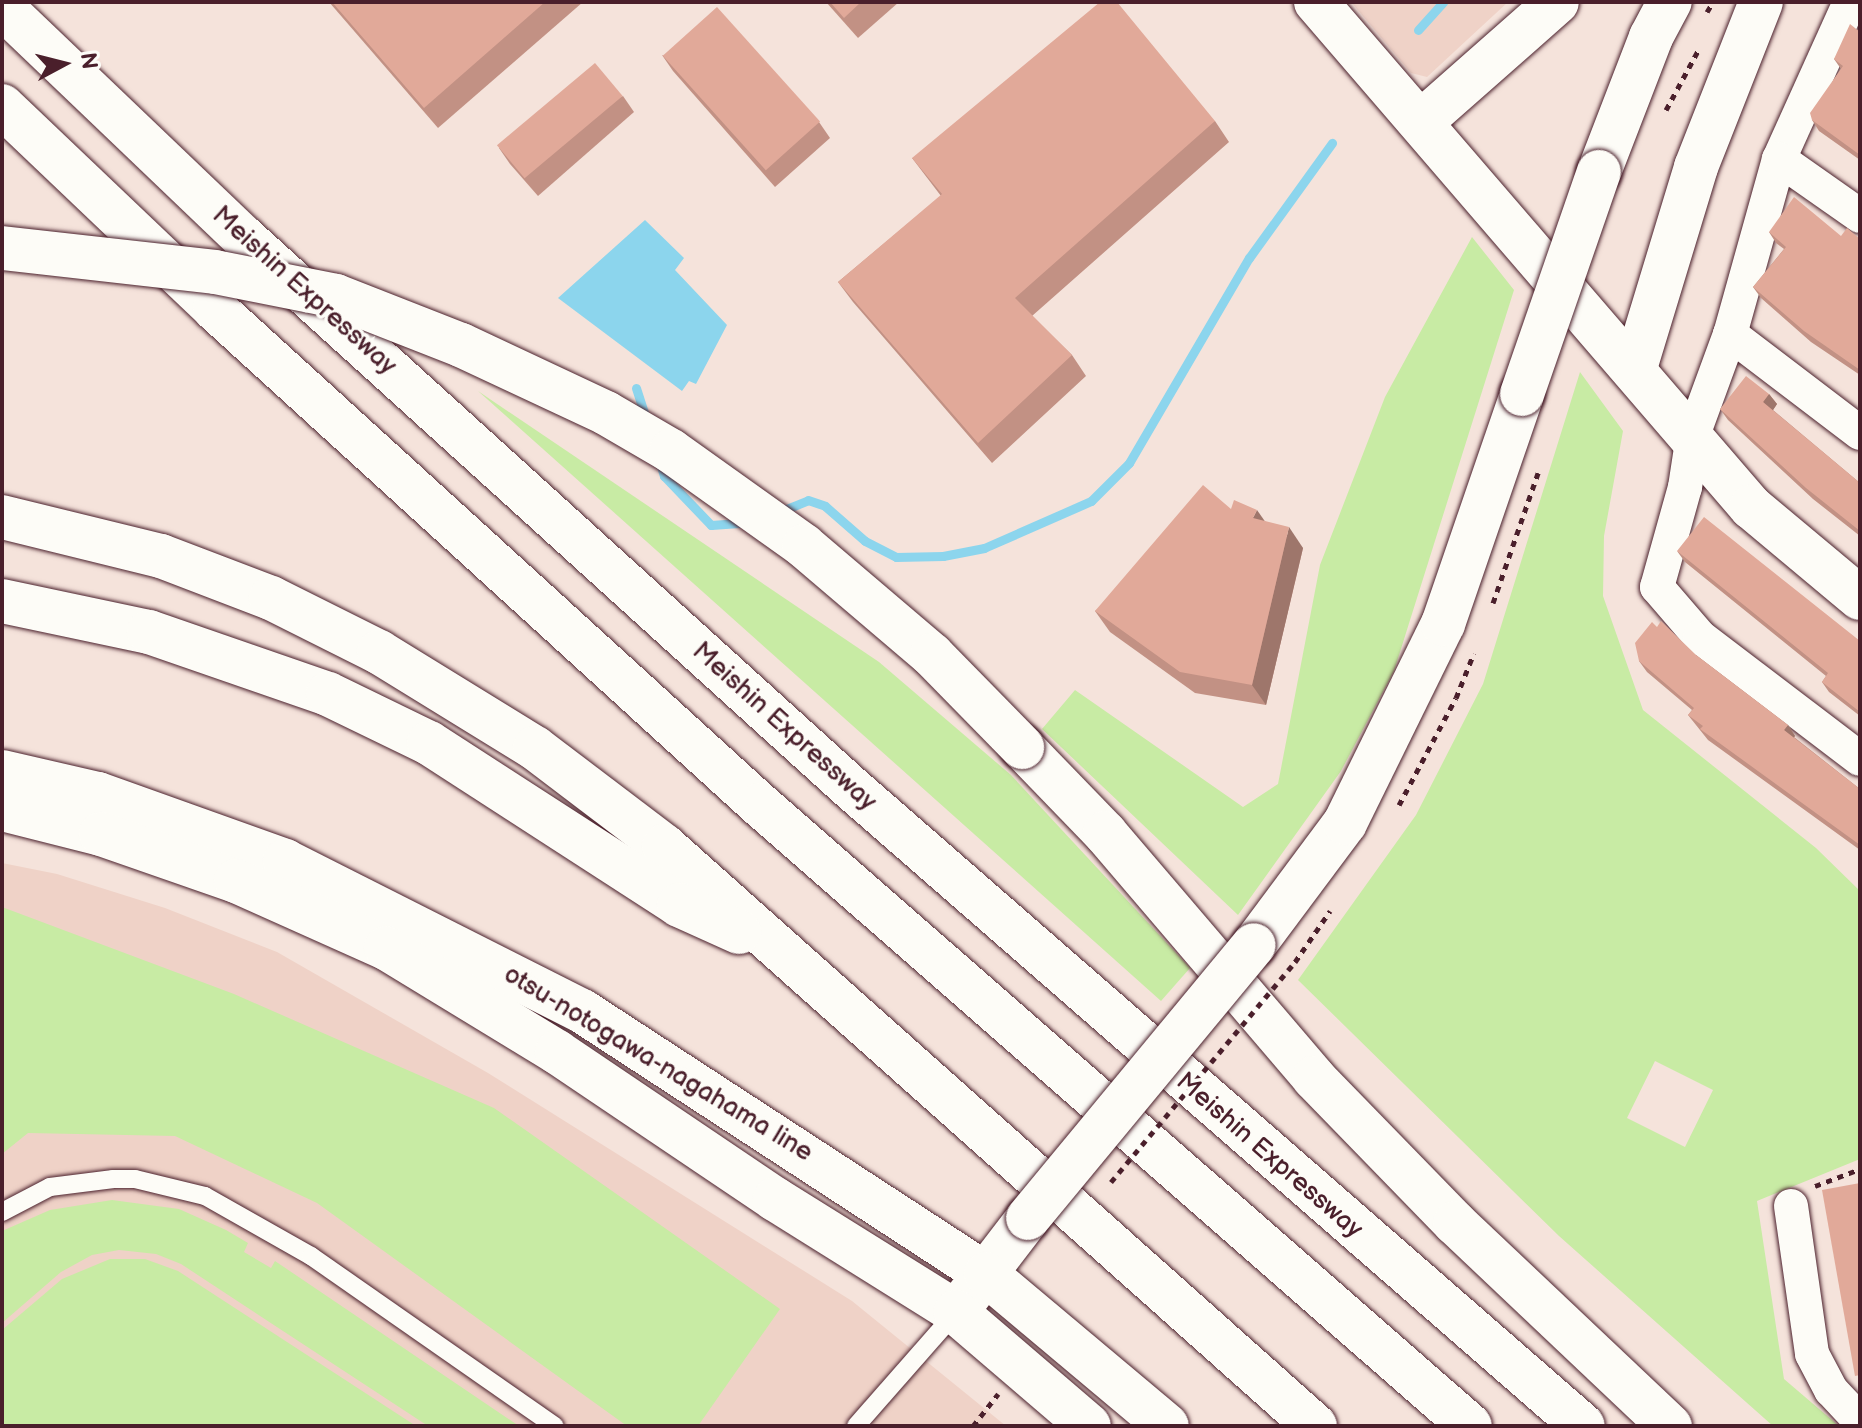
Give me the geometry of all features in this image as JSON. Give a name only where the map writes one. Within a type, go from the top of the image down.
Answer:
[{"type":"main road","points":[[23,2],[167,145],[243,237]]},
{"type":"main road","points":[[1316,2],[1693,435],[1751,507],[1860,598]]},
{"type":"main road","points":[[1421,122],[1557,2]]},
{"type":"main road","points":[[956,1312],[1028,1218],[1254,945],[1345,823],[1443,624],[1599,172],[1651,37],[1670,2]]},
{"type":"main road","points":[[1635,368],[1696,167],[1761,2]]},
{"type":"main road","name":"Meishin Expressway","points":[[2,7],[243,237],[850,787],[1583,1426]]},
{"type":"main road","points":[[2,106],[215,309],[760,805],[1470,1426]]},
{"type":"main road","points":[[2,248],[200,270],[336,296],[461,345],[606,413],[671,451],[804,546],[932,655],[1105,833],[1314,1078],[1455,1223],[1670,1426]]},
{"type":"main road","points":[[2,517],[161,556],[271,598],[379,652],[535,748],[664,846],[771,946],[1315,1426]]},
{"type":"main road","points":[[2,601],[149,632],[328,694],[429,743],[679,905],[771,946]]},
{"type":"main road","name":"otsu-notogawa-nagahama line","points":[[2,772],[98,794],[285,861],[462,947],[582,1011],[986,1274],[1167,1426]]},
{"type":"main road","name":"otsu-notogawa-nagahama line","points":[[2,809],[101,834],[236,881],[386,948],[557,1052],[775,1199],[956,1312],[1089,1426]]},
{"type":"street","points":[[1850,2],[1779,159],[1730,334],[1693,435],[1685,487],[1657,587],[1700,637],[1860,759]]},
{"type":"street","points":[[1779,159],[1860,216]]},
{"type":"street","points":[[1730,334],[1860,433]]},
{"type":"street","points":[[1791,1206],[1812,1354],[1831,1390],[1860,1421]]},
{"type":"lane","points":[[2,1212],[50,1187],[113,1179],[159,1183],[205,1196],[323,1264],[555,1426]]},
{"type":"lane","points":[[856,1426],[956,1312]]},
{"type":"path","points":[[1662,118],[1704,41]]},
{"type":"path","points":[[1106,1188],[1295,962]]},
{"type":"path","points":[[1791,1206],[1805,1190],[1860,1169]]},
{"type":"path","points":[[973,1426],[997,1394]]},
{"type":"shaded area","points":[[1351,2],[1508,2],[1427,77],[1411,73]]},
{"type":"shaded area","points":[[2,863],[57,874],[165,908],[277,952],[488,1073],[852,1301],[1006,1426],[2,1426]]},
{"type":"green space","points":[[1472,237],[1514,290],[1394,671],[1341,771],[1238,915],[1042,729],[1075,690],[1243,807],[1278,784],[1320,565],[1385,397]]},
{"type":"green space","points":[[1580,372],[1623,431],[1604,536],[1603,596],[1643,710],[1816,848],[1860,891],[1860,1159],[1757,1201],[1784,1379],[1839,1426],[1773,1426],[1559,1236],[1298,980],[1416,815],[1483,684]],"holes":[[[1655,1061],[1713,1090],[1685,1147],[1627,1118]]]},
{"type":"green space","points":[[478,391],[879,662],[1011,775],[1190,968],[1161,1001]]},
{"type":"green space","points":[[2,907],[234,994],[494,1108],[780,1309],[698,1426],[627,1426],[317,1203],[175,1136],[28,1133],[2,1154]]},
{"type":"green space","points":[[112,1200],[179,1209],[226,1230],[248,1243],[244,1252],[271,1268],[275,1261],[519,1426],[428,1426],[181,1264],[156,1254],[119,1250],[92,1255],[61,1272],[2,1323],[2,1231],[50,1210]]},
{"type":"green space","points":[[110,1259],[145,1259],[178,1271],[416,1426],[2,1426],[2,1330],[62,1279]]},
{"type":"water","points":[[645,220],[684,258],[675,270],[727,325],[696,384],[689,381],[682,391],[558,298]]},
{"type":"building","points":[[332,2],[545,2],[424,108]]},
{"type":"building","points":[[830,2],[861,2],[844,18]]},
{"type":"building","points":[[1100,2],[1117,2],[1215,121],[1015,298],[1072,355],[978,443],[838,282],[942,194],[912,158]]},
{"type":"building","points":[[717,7],[820,121],[766,170],[663,56]]},
{"type":"building","points":[[1850,24],[1860,32],[1860,155],[1812,120],[1810,113],[1843,66],[1834,59]]},
{"type":"building","points":[[595,63],[623,96],[525,178],[497,145]]},
{"type":"building","points":[[1794,197],[1841,236],[1847,228],[1860,239],[1860,370],[1804,331],[1753,287],[1786,247],[1769,232]]},
{"type":"building","points":[[1746,376],[1769,394],[1763,402],[1860,483],[1860,531],[1806,488],[1720,409]]},
{"type":"building","points":[[1203,485],[1231,509],[1234,500],[1257,510],[1253,518],[1289,527],[1252,685],[1180,672],[1095,611]]},
{"type":"building","points":[[1704,517],[1860,641],[1860,712],[1822,682],[1828,673],[1677,551]]},
{"type":"building","points":[[1661,621],[1696,655],[1788,725],[1784,730],[1860,789],[1860,845],[1700,729],[1703,726],[1688,715],[1694,708],[1639,661],[1635,643],[1652,622],[1657,627]]},
{"type":"building","points":[[1860,1183],[1860,1375],[1855,1376],[1822,1190]]},
{"type":"waterway","points":[[1418,30],[1443,2]]},
{"type":"waterway","points":[[779,512],[808,500],[825,506],[865,541],[896,557],[943,556],[984,548],[1091,501],[1129,463],[1249,258],[1332,143]]},
{"type":"waterway","points":[[636,388],[646,419]]},
{"type":"waterway","points":[[660,463],[664,476],[711,525],[750,522]]}]
